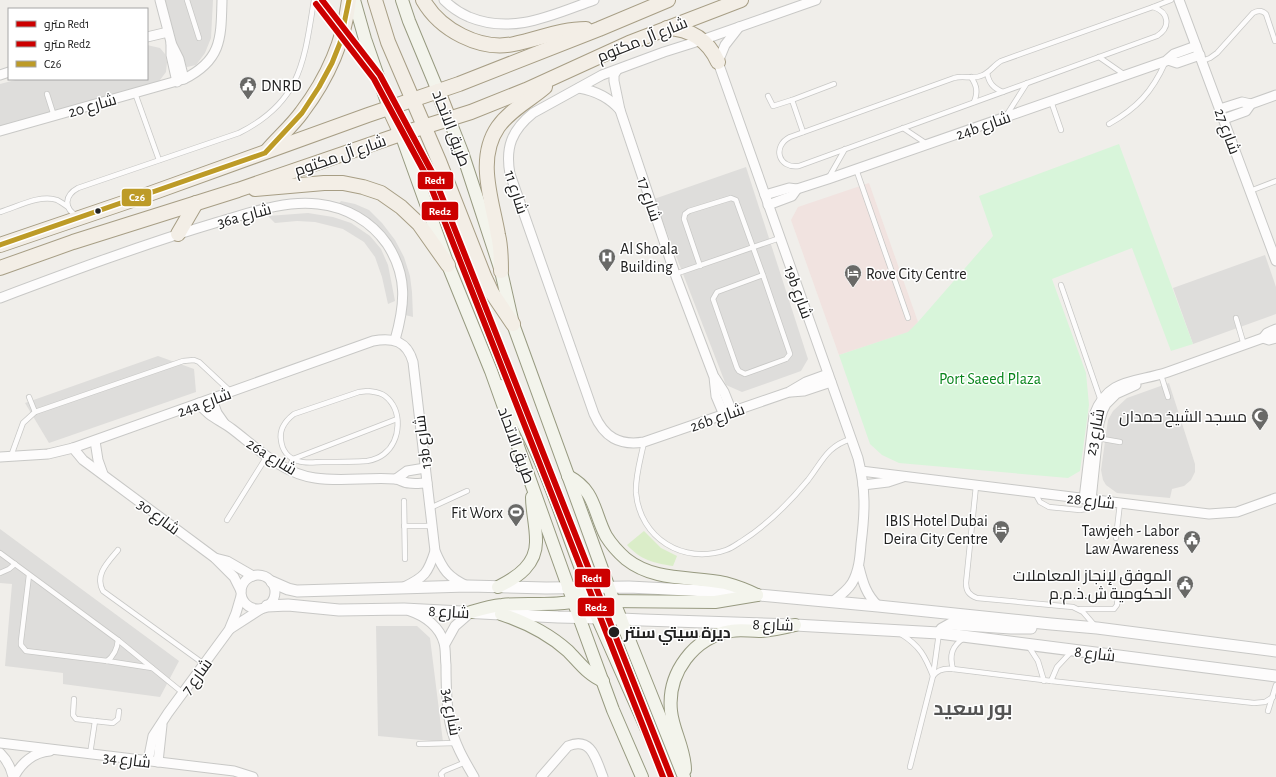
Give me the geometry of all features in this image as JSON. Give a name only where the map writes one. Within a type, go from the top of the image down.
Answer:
[{"type":"main road","points":[[265,153],[302,113],[319,87],[332,63],[340,43],[349,0]]},
{"type":"main road","name":"طريق الاتحاد","points":[[354,0],[365,39],[389,108],[448,265],[491,372],[568,588],[588,598],[579,617],[613,710],[642,777]]},
{"type":"main road","points":[[376,0],[388,42],[439,161],[484,276],[492,293],[513,324]]},
{"type":"main road","name":"طريق الاتحاد","points":[[402,0],[462,152],[501,272],[513,324],[568,476],[614,602],[684,777]]},
{"type":"main road","points":[[423,0],[436,16],[448,27],[463,36],[478,42],[495,45],[512,45],[564,31],[599,29]]},
{"type":"main road","name":"شارع آل مكتوم","points":[[0,245],[438,91],[599,29],[668,0]]},
{"type":"main road","name":"شارع آل مكتوم","points":[[0,268],[73,242],[238,190],[400,134],[499,102],[629,43],[741,0]]},
{"type":"main road","points":[[667,28],[694,34],[709,47],[718,62]]},
{"type":"main road","points":[[501,272],[499,237],[487,173],[488,149],[498,127],[505,119],[545,88],[553,77]]},
{"type":"main road","points":[[238,190],[324,183],[343,183],[363,186],[381,192],[401,207],[419,224],[448,265]]},
{"type":"main road","points":[[178,234],[196,203]]},
{"type":"main road","points":[[491,372],[506,394],[530,439],[545,473],[588,598],[668,777]]},
{"type":"main road","points":[[568,476],[582,484],[588,492],[607,537],[616,549],[640,568],[654,574],[669,577],[725,583],[757,594]]},
{"type":"main road","points":[[498,587],[510,581],[525,570],[535,551],[536,541],[533,517],[533,488]]},
{"type":"main road","points":[[471,612],[503,604],[561,604],[588,598],[609,588]]},
{"type":"main road","points":[[588,598],[614,602],[715,602],[757,594]]},
{"type":"main road","points":[[588,598],[621,619]]},
{"type":"main road","points":[[501,614],[543,632],[568,651],[593,676],[603,681]]},
{"type":"main road","points":[[684,777],[684,753],[673,721],[670,703],[671,687],[680,666],[694,649],[717,635],[731,631],[770,630],[795,625]]},
{"type":"street","points":[[160,0],[171,42],[177,53],[180,80]]},
{"type":"street","name":"شارع 20","points":[[0,131],[180,80],[197,73],[214,54],[218,43],[221,30],[222,0]]},
{"type":"street","points":[[444,0],[449,6],[462,14],[479,21],[497,25],[516,25],[534,21],[594,0]]},
{"type":"street","name":"شارع 11","points":[[644,442],[633,444],[612,438],[598,423],[509,168],[508,151],[511,140],[516,130],[533,113],[602,75],[816,0]]},
{"type":"street","name":"شارع 27","points":[[1179,0],[1276,261]]},
{"type":"street","points":[[718,62],[725,45],[739,27]]},
{"type":"street","points":[[148,37],[168,32]]},
{"type":"street","name":"24b شارع","points":[[765,195],[789,188],[797,189],[828,179],[1167,61],[1174,54],[1196,46]]},
{"type":"street","name":"24b شارع","points":[[1167,61],[1177,63],[1201,58]]},
{"type":"street","name":"19b شارع","points":[[718,62],[861,471],[865,512],[859,567],[847,590],[832,602]]},
{"type":"street","name":"شارع 17","points":[[617,70],[614,75],[614,81],[620,110],[675,274],[714,377],[716,396],[728,414]]},
{"type":"street","points":[[579,88],[601,94],[615,104],[620,110]]},
{"type":"street","points":[[1220,109],[1242,102],[1251,104],[1276,95]]},
{"type":"street","points":[[1224,119],[1246,111],[1251,104]]},
{"type":"street","name":"24b شارع","points":[[768,205],[792,196],[797,189]]},
{"type":"street","name":"36a شارع","points":[[0,298],[127,251],[255,211],[282,205],[317,204],[335,207],[353,214],[368,224],[382,237],[392,252],[399,270],[403,288],[403,306],[395,340]]},
{"type":"street","name":"شارع 23","points":[[1094,438],[1103,410],[1111,399],[1122,390],[1263,338],[1276,329]]},
{"type":"street","name":"شارع 23","points":[[1263,338],[1269,340],[1276,338]]},
{"type":"street","name":"24a شارع","points":[[0,457],[48,454],[73,448],[373,341],[388,339],[395,340]]},
{"type":"street","name":"13b شارع","points":[[395,340],[407,349],[411,355],[435,551],[444,569],[450,576],[468,586]]},
{"type":"street","name":"شارع 23","points":[[1092,500],[1094,415],[1101,401],[1119,385],[1157,376]]},
{"type":"street","name":"26b شارع","points":[[644,442],[790,392],[806,382],[829,378]]},
{"type":"street","name":"26a شارع","points":[[212,399],[217,413],[224,424]]},
{"type":"street","name":"26a شارع","points":[[199,403],[210,416],[224,424],[288,469],[301,475],[315,478],[396,479],[409,483],[427,483]]},
{"type":"street","points":[[95,441],[98,460],[103,474]]},
{"type":"street","name":"شارع 30","points":[[73,448],[83,460],[214,558],[234,577],[241,593]]},
{"type":"street","name":"24a شارع","points":[[0,453],[11,456]]},
{"type":"street","name":"26a شارع","points":[[396,479],[407,471],[425,468]]},
{"type":"street","name":"شارع 28","points":[[861,471],[1218,514],[1237,512],[1276,498]]},
{"type":"street","name":"شارع 28","points":[[863,485],[888,482],[903,477]]},
{"type":"street","name":"13b شارع","points":[[404,588],[426,574],[435,551]]},
{"type":"street","name":"شارع 30","points":[[214,558],[227,561],[254,576]]},
{"type":"street","name":"19b شارع","points":[[859,567],[863,584],[867,592],[878,606]]},
{"type":"street","points":[[254,576],[264,576],[272,582],[274,587],[274,598],[265,607],[257,609],[247,605],[241,593],[245,581],[254,576]]},
{"type":"street","name":"شارع 8","points":[[272,582],[297,591],[468,586],[568,588],[588,598]]},
{"type":"street","name":"شارع 8","points":[[609,588],[629,587],[757,594],[1097,628],[1276,651]]},
{"type":"street","name":"شارع 7","points":[[148,761],[153,736],[229,630],[236,613],[241,593]]},
{"type":"street","name":"شارع 8","points":[[265,607],[288,605],[339,610],[404,609],[795,625],[939,633],[1276,676]]},
{"type":"street","name":"شارع 7","points":[[229,630],[245,618],[265,607]]},
{"type":"street","points":[[404,609],[417,613],[429,621],[445,644]]},
{"type":"street","points":[[445,644],[455,626],[471,612]]},
{"type":"street","points":[[939,633],[942,629],[951,624],[1024,628],[1051,624]]},
{"type":"street","name":"شارع 34","points":[[445,644],[447,708],[456,743],[474,777]]},
{"type":"street","name":"شارع 7","points":[[158,762],[163,722]]},
{"type":"street","name":"شارع 34","points":[[0,743],[234,771],[254,777]]},
{"type":"street","points":[[541,777],[568,746],[581,743],[592,750],[603,777]]},
{"type":"street","points":[[14,777],[18,769],[35,755],[46,751],[57,751]]},
{"type":"street","points":[[0,753],[6,759],[14,777]]},
{"type":"lane","points":[[187,0],[199,38]]},
{"type":"lane","points":[[68,207],[69,195],[78,188],[239,133],[258,122],[274,108],[292,86],[303,62],[314,0]]},
{"type":"lane","points":[[1153,7],[1163,12],[1167,22],[1162,33],[1157,36],[799,166],[793,167],[787,165],[779,156],[781,144],[785,140],[803,132],[959,76],[977,77],[987,72],[1001,61],[1170,0]]},
{"type":"lane","points":[[1201,58],[1210,58],[1217,53],[1256,11],[1263,11],[1266,14],[1275,41]]},
{"type":"lane","points":[[1099,57],[1125,75]]},
{"type":"lane","points":[[1109,124],[1138,104],[1150,91],[1167,61]]},
{"type":"lane","points":[[987,72],[991,85],[996,90],[1003,92]]},
{"type":"lane","points":[[971,77],[977,89],[974,102]]},
{"type":"lane","points":[[1006,117],[1027,83]]},
{"type":"lane","points":[[768,96],[773,106],[834,84]]},
{"type":"lane","points":[[135,93],[159,160]]},
{"type":"lane","points":[[47,94],[54,116]]},
{"type":"lane","points":[[792,100],[803,132]]},
{"type":"lane","points":[[1051,101],[1060,130]]},
{"type":"lane","points":[[904,128],[926,144]]},
{"type":"lane","points":[[828,179],[845,149]]},
{"type":"lane","points":[[856,169],[908,318]]},
{"type":"lane","points":[[1250,191],[1276,181]]},
{"type":"lane","points":[[0,212],[41,199],[49,198],[58,200],[68,207],[76,216],[83,217]]},
{"type":"lane","points":[[700,266],[684,220],[685,214],[728,198],[733,198],[737,203],[763,275],[790,354],[786,359],[745,374],[737,368],[713,299],[717,292],[763,275]]},
{"type":"lane","points":[[675,274],[780,238]]},
{"type":"lane","points":[[1062,285],[1101,401]]},
{"type":"lane","points":[[1236,318],[1244,345]]},
{"type":"lane","points":[[11,456],[23,423],[35,412],[188,360],[199,362],[231,392]]},
{"type":"lane","points":[[1157,376],[1168,397]]},
{"type":"lane","points":[[368,391],[381,394],[392,402],[396,410],[398,429],[394,443],[384,454],[376,459],[367,461],[305,463],[293,459],[286,454],[280,437],[286,420],[294,414],[359,392],[368,391]]},
{"type":"lane","points":[[29,397],[35,412]]},
{"type":"lane","points":[[288,469],[293,459],[397,419]]},
{"type":"lane","points":[[1094,438],[1120,442]]},
{"type":"lane","points":[[644,442],[636,492],[639,510],[647,526],[659,539],[674,549],[692,554],[710,554],[728,550],[764,525],[796,495],[827,453],[834,446],[851,439]]},
{"type":"lane","points":[[226,520],[268,456]]},
{"type":"lane","points":[[976,486],[966,583],[968,593],[977,598],[1068,606],[1078,609],[1109,610],[1114,609],[1117,605],[1118,594]]},
{"type":"lane","points":[[430,508],[467,491]]},
{"type":"lane","points":[[1035,493],[1040,502],[1050,507],[1080,510],[1091,508],[1092,500]]},
{"type":"lane","points":[[404,501],[405,559]]},
{"type":"lane","points":[[1116,538],[1120,503]]},
{"type":"lane","points":[[404,526],[432,526]]},
{"type":"lane","points":[[118,550],[100,575],[103,591],[204,664]]},
{"type":"lane","points":[[0,553],[118,640],[184,693]]},
{"type":"lane","points":[[0,573],[9,569],[15,564]]},
{"type":"lane","points":[[29,574],[21,641],[23,649],[30,653],[106,661],[153,669]]},
{"type":"lane","points":[[1078,609],[1087,616],[1097,628]]},
{"type":"lane","points":[[888,630],[901,634],[918,647],[928,662],[933,676]]},
{"type":"lane","points":[[910,767],[933,676],[939,633]]},
{"type":"lane","points":[[953,669],[951,662],[953,648],[959,641],[966,637]]},
{"type":"lane","points":[[106,661],[112,658],[118,640]]},
{"type":"lane","points":[[1026,644],[1038,661],[1044,681]]},
{"type":"lane","points":[[1050,681],[1059,664],[1074,650]]},
{"type":"lane","points":[[933,676],[936,672],[953,669],[1044,681],[1254,703],[1264,702],[1273,697]]},
{"type":"lane","points":[[1268,711],[1276,685]]},
{"type":"lane","points":[[74,699],[72,712],[74,717],[79,720],[115,722],[118,719],[120,711]]},
{"type":"lane","points":[[90,754],[95,722]]},
{"type":"lane","points":[[420,744],[456,743]]},
{"type":"lane","points":[[442,777],[441,774],[444,771],[466,762]]},
{"type":"shaded area","points":[[162,0],[213,0],[211,38],[205,53],[196,65],[187,67],[179,63]]},
{"type":"shaded area","points":[[148,45],[160,48],[165,54],[167,62],[166,72],[155,84],[0,130],[0,84],[15,80],[148,80]]},
{"type":"shaded area","points":[[746,167],[808,359],[801,371],[742,392],[726,385],[654,199]]},
{"type":"shaded area","points":[[869,183],[918,322],[909,332],[839,355],[791,220],[798,207]]},
{"type":"shaded area","points":[[341,201],[355,204],[369,210],[382,223],[395,240],[404,257],[410,276],[413,317],[405,315],[405,293],[379,231],[336,207]]},
{"type":"shaded area","points":[[308,213],[333,217],[351,223],[370,236],[381,249],[388,265],[395,301],[388,304],[382,277],[375,257],[364,242],[343,229],[315,222],[297,221],[275,223],[268,216]]},
{"type":"shaded area","points":[[1265,255],[1276,287],[1276,314],[1193,344],[1173,288]]},
{"type":"shaded area","points":[[158,356],[194,369],[196,392],[49,443],[25,403]]},
{"type":"shaded area","points":[[1169,383],[1195,464],[1195,472],[1191,480],[1184,486],[1172,489],[1170,498],[1117,493],[1106,485],[1103,480],[1101,470],[1108,420],[1113,411],[1127,398]]},
{"type":"shaded area","points":[[0,529],[179,661],[160,697],[63,684],[63,673],[5,666],[12,584],[0,583]]},
{"type":"shaded area","points":[[376,626],[417,626],[430,638],[443,742],[378,736]]},
{"type":"green space","name":"Port Saeed Plaza","points":[[1119,144],[1193,344],[1171,351],[1132,248],[1052,279],[1086,373],[1089,405],[1080,471],[1068,478],[899,463],[882,455],[870,444],[839,355],[908,332],[918,322],[993,236],[979,196]]},
{"type":"green space","points":[[644,531],[661,548],[677,556],[673,566],[659,564],[648,560],[637,554],[627,545]]},
{"type":"metro line","name":"Red1","points":[[322,0],[380,75],[433,174],[671,777]]},
{"type":"metro line","name":"Red2","points":[[316,4],[374,79],[427,177],[663,777]]},
{"type":"transit line","name":"C26","points":[[0,245],[265,153],[302,113],[319,87],[332,63],[340,43],[349,0]]},
{"type":"place","name":"DNRD","points":[[248,100]]},
{"type":"place","name":"Al Shoala Building","points":[[607,272]]},
{"type":"place","name":"Rove City Centre","points":[[853,288]]},
{"type":"place","name":"مسجد الشيخ حمدان","points":[[1260,431]]},
{"type":"place","name":"Fit Worx","points":[[516,527]]},
{"type":"place","name":"IBIS Hotel Dubai Deira City Centre","points":[[1001,544]]},
{"type":"place","name":"Tawjeeh - Labor Law Awareness","points":[[1192,554]]},
{"type":"place","name":"الموفق لإنجاز المعاملات الحكومية ش.ذ.م.م","points":[[1185,599]]},
{"type":"place","name":"ديرة سيتي سنتر","points":[[614,632]]},
{"type":"district","name":"بور سعيد","points":[[973,708]]}]
